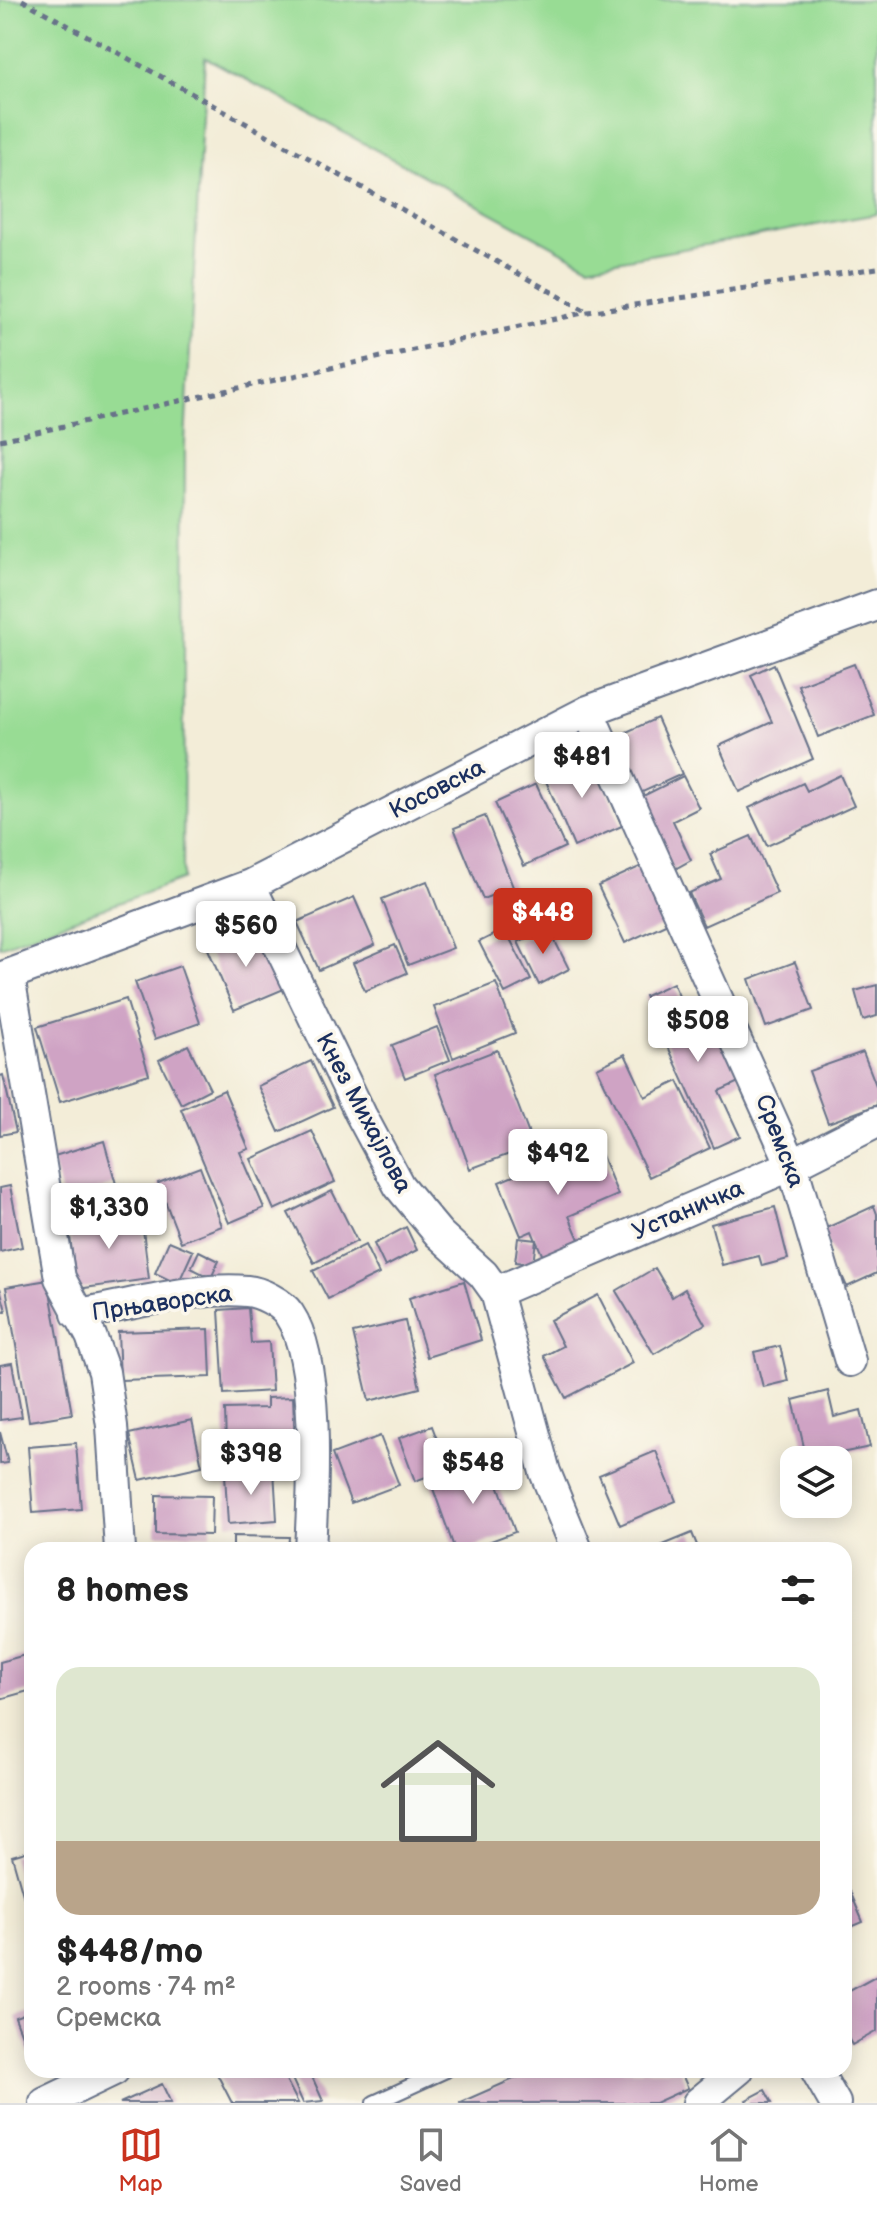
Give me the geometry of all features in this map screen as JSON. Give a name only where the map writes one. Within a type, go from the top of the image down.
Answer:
[{"type":"street","name":"Косовска","points":[[4,977],[250,885],[588,711],[877,605]]},
{"type":"street","name":"Сремска","points":[[588,711],[792,1165],[850,1361]]},
{"type":"street","name":"Кнез Михајлова","points":[[250,885],[361,1115],[399,1186],[439,1234],[483,1274],[496,1292],[545,1472],[574,1542]]},
{"type":"street","name":"Прњаворска","points":[[4,977],[60,1278],[91,1336],[104,1372],[112,1426],[119,1542]]},
{"type":"street","name":"Устаничка","points":[[496,1292],[792,1165],[877,1122]]},
{"type":"street","name":"Прњаворска","points":[[77,1314],[207,1293],[250,1291],[274,1301],[289,1313],[301,1344],[309,1393],[313,1484],[310,1542]]},
{"type":"street","points":[[45,2103],[97,2078]]},
{"type":"street","points":[[698,2103],[728,2078]]},
{"type":"street","points":[[821,2078],[835,2103]]},
{"type":"lane","points":[[374,2103],[429,2078]]},
{"type":"path","points":[[22,0],[588,312]]},
{"type":"path","points":[[0,440],[588,312],[877,268]]},
{"type":"green space","points":[[0,0],[877,0],[877,214],[589,266],[205,57],[185,444],[183,879],[0,947]]},
{"type":"building","points":[[774,664],[813,759],[739,792],[719,746],[772,722],[751,675]]},
{"type":"building","points":[[854,664],[874,715],[818,737],[798,685]]},
{"type":"building","points":[[657,718],[682,774],[636,795],[611,739]]},
{"type":"building","points":[[591,753],[622,826],[574,847],[543,774]]},
{"type":"building","points":[[840,775],[854,806],[767,846],[749,808],[803,783],[807,791]]},
{"type":"building","points":[[683,776],[699,808],[673,821],[691,860],[673,870],[637,799]]},
{"type":"building","points":[[536,784],[565,847],[524,866],[495,803]]},
{"type":"building","points":[[485,816],[513,887],[483,899],[454,828]]},
{"type":"building","points":[[751,836],[777,893],[704,926],[689,893],[721,879],[710,854]]},
{"type":"building","points":[[648,863],[674,920],[625,943],[598,886]]},
{"type":"building","points":[[427,881],[453,948],[408,965],[382,899]]},
{"type":"building","points":[[354,897],[375,945],[319,970],[297,922]]},
{"type":"building","points":[[259,927],[284,989],[234,1010],[208,949]]},
{"type":"building","points":[[548,927],[569,969],[539,985],[518,942]]},
{"type":"building","points":[[505,929],[531,980],[505,993],[479,942]]},
{"type":"building","points":[[395,945],[407,973],[365,991],[353,963]]},
{"type":"building","points":[[795,962],[813,1010],[766,1027],[749,979]]},
{"type":"building","points":[[180,966],[200,1023],[155,1039],[135,982]]},
{"type":"building","points":[[496,983],[515,1033],[453,1058],[434,1007]]},
{"type":"building","points":[[673,983],[699,1040],[719,1031],[741,1081],[719,1091],[740,1136],[714,1148],[645,996]]},
{"type":"building","points":[[877,985],[877,1016],[863,1020],[855,991]]},
{"type":"building","points":[[126,999],[149,1074],[60,1102],[37,1027]]},
{"type":"building","points":[[437,1027],[450,1060],[405,1078],[392,1045]]},
{"type":"building","points":[[188,1045],[210,1089],[181,1104],[159,1060]]},
{"type":"building","points":[[497,1050],[533,1145],[470,1169],[435,1074]]},
{"type":"building","points":[[863,1052],[877,1088],[877,1105],[828,1123],[809,1071]]},
{"type":"building","points":[[625,1054],[645,1097],[678,1081],[710,1148],[649,1177],[597,1068]]},
{"type":"building","points":[[311,1061],[333,1107],[279,1132],[258,1086]]},
{"type":"building","points":[[3,1075],[16,1132],[0,1135],[0,1076]]},
{"type":"building","points":[[224,1090],[249,1149],[240,1152],[264,1208],[229,1223],[181,1109]]},
{"type":"building","points":[[312,1131],[335,1182],[274,1210],[251,1159]]},
{"type":"building","points":[[104,1141],[116,1184],[63,1200],[51,1157]]},
{"type":"building","points":[[596,1141],[618,1195],[569,1216],[581,1244],[544,1259],[532,1231],[521,1236],[499,1182]]},
{"type":"building","points":[[200,1167],[222,1226],[181,1242],[158,1183]]},
{"type":"building","points":[[10,1186],[22,1247],[0,1252],[0,1188]]},
{"type":"building","points":[[332,1191],[357,1241],[314,1263],[288,1213]]},
{"type":"building","points":[[874,1206],[877,1214],[877,1273],[847,1287],[822,1230]]},
{"type":"building","points":[[775,1207],[788,1259],[762,1266],[759,1256],[722,1265],[711,1224]]},
{"type":"building","points":[[141,1213],[149,1279],[77,1289],[68,1222]]},
{"type":"building","points":[[406,1227],[417,1250],[385,1267],[374,1244]]},
{"type":"building","points":[[518,1238],[536,1240],[533,1264],[515,1262]]},
{"type":"building","points":[[169,1241],[193,1251],[178,1284],[155,1273]]},
{"type":"building","points":[[365,1245],[379,1274],[328,1299],[313,1271]]},
{"type":"building","points":[[199,1251],[219,1261],[211,1278],[191,1268]]},
{"type":"building","points":[[655,1268],[672,1297],[685,1289],[705,1324],[654,1354],[616,1291]]},
{"type":"building","points":[[48,1280],[72,1414],[29,1421],[6,1287]]},
{"type":"building","points":[[464,1281],[481,1340],[427,1357],[409,1298]]},
{"type":"building","points":[[0,1288],[6,1311],[0,1312]]},
{"type":"building","points":[[598,1295],[633,1363],[566,1398],[544,1356],[563,1346],[550,1320]]},
{"type":"building","points":[[248,1308],[251,1343],[269,1342],[272,1391],[224,1394],[219,1310]]},
{"type":"building","points":[[405,1321],[420,1388],[369,1401],[353,1333]]},
{"type":"building","points":[[209,1329],[211,1377],[120,1380],[118,1332]]},
{"type":"building","points":[[780,1346],[788,1381],[763,1387],[754,1352]]},
{"type":"building","points":[[12,1363],[22,1417],[0,1420],[0,1365]]},
{"type":"building","points":[[828,1391],[834,1417],[861,1410],[870,1447],[852,1451],[852,1446],[804,1446],[793,1400]]},
{"type":"building","points":[[293,1397],[295,1446],[226,1449],[225,1409],[267,1408],[267,1398]]},
{"type":"building","points":[[192,1420],[202,1466],[140,1480],[129,1434]]},
{"type":"building","points":[[432,1426],[448,1469],[415,1481],[399,1438]]},
{"type":"building","points":[[0,1432],[8,1463],[0,1464]]},
{"type":"building","points":[[380,1436],[399,1485],[351,1503],[332,1454]]},
{"type":"building","points":[[76,1443],[81,1509],[33,1513],[28,1447]]},
{"type":"building","points":[[656,1451],[676,1501],[620,1525],[599,1475]]},
{"type":"building","points":[[489,1459],[515,1532],[488,1542],[452,1542],[430,1480]]},
{"type":"building","points":[[274,1470],[277,1520],[228,1524],[225,1474]]},
{"type":"building","points":[[156,1495],[212,1496],[211,1535],[156,1534]]},
{"type":"building","points":[[692,1533],[696,1542],[670,1542]]},
{"type":"building","points":[[233,1536],[289,1537],[289,1542],[233,1542]]},
{"type":"building","points":[[24,1655],[24,1692],[0,1699],[0,1662]]},
{"type":"building","points":[[24,1852],[24,1898],[12,1856]]},
{"type":"building","points":[[852,1896],[863,1922],[852,1927]]},
{"type":"building","points":[[877,1976],[877,2031],[852,2045],[852,1990]]},
{"type":"building","points":[[24,2014],[24,2041],[15,2017]]},
{"type":"building","points":[[219,2078],[285,2078],[298,2103],[232,2103]]},
{"type":"building","points":[[292,2078],[313,2078],[323,2101],[303,2103]]},
{"type":"building","points":[[516,2078],[684,2078],[688,2088],[655,2103],[459,2103]]},
{"type":"building","points":[[162,2084],[171,2103],[120,2103]]},
{"type":"building","points":[[765,2090],[772,2103],[748,2103],[746,2100]]}]
